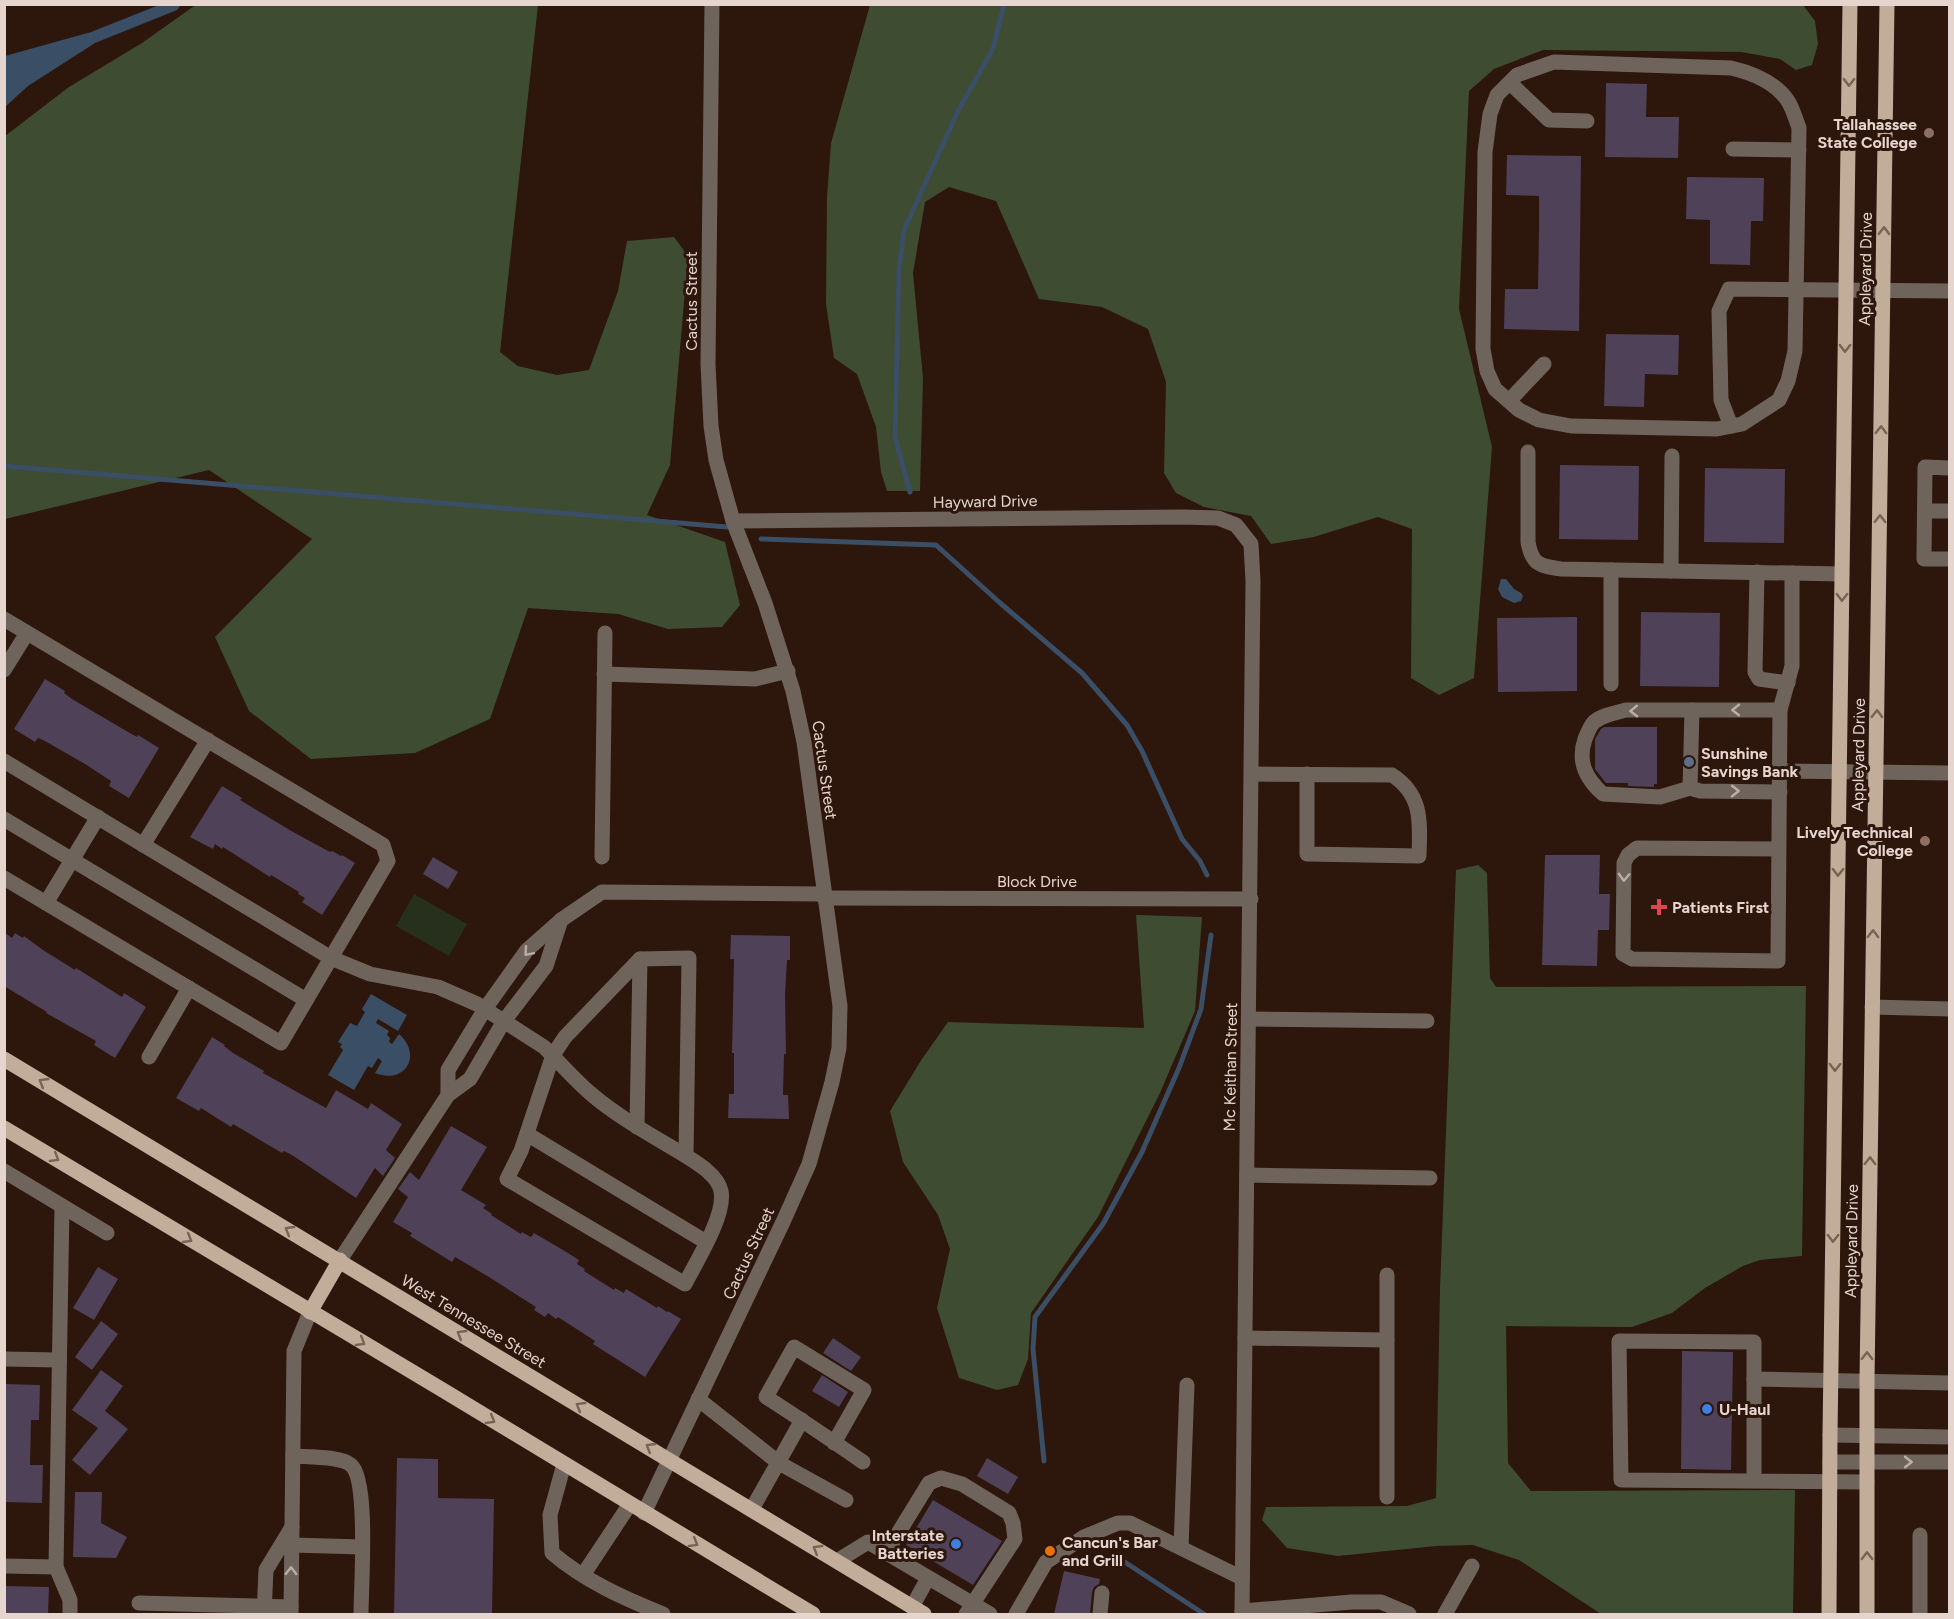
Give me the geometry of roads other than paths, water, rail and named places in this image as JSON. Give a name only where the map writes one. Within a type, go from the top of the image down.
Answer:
[{"type":"main road","name":"Appleyard Drive","points":[[1829,1614],[1850,4]]},
{"type":"main road","name":"Appleyard Drive","points":[[1867,1614],[1867,1380],[1887,4]]},
{"type":"main road","name":"West Tennessee Street","points":[[4,1059],[918,1611]]},
{"type":"main road","points":[[4,1128],[813,1614]]},
{"type":"main road","points":[[310,1312],[340,1260]]},
{"type":"street","name":"Cactus Street","points":[[644,1513],[808,1164],[832,1082],[839,1048],[840,1006],[804,742],[788,671],[765,603],[733,521],[716,460],[711,426],[708,353],[712,4]]},
{"type":"street","points":[[1554,62],[1731,68],[1749,72],[1770,83],[1788,101],[1799,128],[1799,150],[1796,351],[1788,381],[1779,400],[1742,424],[1717,429],[1571,426],[1539,420],[1519,410],[1495,389],[1487,371],[1483,349],[1485,152],[1490,114],[1497,95],[1517,75],[1554,62]]},
{"type":"street","points":[[1510,83],[1549,120],[1587,121]]},
{"type":"street","points":[[1733,149],[1799,150]]},
{"type":"street","points":[[1731,426],[1721,400],[1719,311],[1729,289],[1950,291]]},
{"type":"street","points":[[1509,401],[1544,364]]},
{"type":"street","points":[[1528,452],[1528,542],[1531,557],[1546,567],[1842,574]]},
{"type":"street","points":[[1671,571],[1672,456]]},
{"type":"street","points":[[1950,468],[1925,467],[1924,559],[1950,559]]},
{"type":"street","points":[[1925,511],[1950,512]]},
{"type":"street","name":"Hayward Drive","points":[[733,521],[1182,517],[1218,518],[1236,525]]},
{"type":"street","name":"Mc Keithan Street","points":[[1236,525],[1251,544],[1253,581],[1242,1613]]},
{"type":"street","points":[[1611,570],[1611,684]]},
{"type":"street","points":[[1757,572],[1755,672],[1759,679],[1788,683]]},
{"type":"street","points":[[1779,849],[1637,848],[1628,855],[1624,862],[1623,954],[1632,959],[1778,961],[1780,792],[1780,710],[1792,666],[1792,573]]},
{"type":"street","points":[[4,620],[384,845],[388,861],[281,1043],[4,878]]},
{"type":"street","points":[[4,669],[27,633]]},
{"type":"street","points":[[603,857],[605,633]]},
{"type":"street","points":[[604,674],[755,679],[788,671]]},
{"type":"street","points":[[1780,710],[1626,710],[1608,715],[1595,722],[1587,735],[1581,757],[1587,778],[1603,794],[1660,797],[1690,788],[1700,791],[1780,792]]},
{"type":"street","points":[[1690,788],[1692,711]]},
{"type":"street","points":[[143,844],[208,740]]},
{"type":"street","points":[[4,761],[331,958],[370,974],[438,987],[485,1009],[544,1047],[553,1055],[588,1092],[637,1127],[711,1174],[721,1188],[722,1203],[718,1219],[685,1284],[507,1179],[521,1151],[553,1055],[565,1037],[640,959],[689,958],[686,1156]]},
{"type":"street","points":[[1780,771],[1950,773]]},
{"type":"street","points":[[1252,774],[1307,774],[1392,775],[1403,782],[1415,801],[1420,818],[1419,856],[1307,854],[1307,774]]},
{"type":"street","points":[[46,903],[98,817]]},
{"type":"street","points":[[4,819],[306,1000]]},
{"type":"street","name":"Block Drive","points":[[448,1095],[448,1070],[485,1009],[527,950],[561,920],[602,892],[1251,899]]},
{"type":"street","points":[[340,1260],[448,1095],[470,1078],[504,1021],[546,966],[561,920]]},
{"type":"street","points":[[637,1127],[640,959]]},
{"type":"street","points":[[510,975],[529,989]]},
{"type":"street","points":[[149,1057],[189,988]]},
{"type":"street","points":[[1872,1007],[1950,1009]]},
{"type":"street","points":[[1249,1019],[1426,1021]]},
{"type":"street","points":[[463,1045],[483,1057]]},
{"type":"street","points":[[527,1134],[706,1242]]},
{"type":"street","points":[[4,1171],[107,1233]]},
{"type":"street","points":[[1247,1175],[1430,1178]]},
{"type":"street","points":[[62,1206],[56,1567],[70,1600],[70,1614]]},
{"type":"street","points":[[1387,1275],[1387,1497]]},
{"type":"street","points":[[139,1603],[291,1611],[294,1352],[310,1312]]},
{"type":"street","points":[[1245,1338],[1387,1340]]},
{"type":"street","points":[[1754,1481],[1754,1342],[1619,1341],[1621,1480],[1867,1482]]},
{"type":"street","points":[[834,1443],[864,1390],[794,1347],[766,1397],[802,1420],[834,1443],[863,1462]]},
{"type":"street","points":[[4,1359],[59,1360]]},
{"type":"street","points":[[1754,1379],[1950,1383]]},
{"type":"street","points":[[1180,1548],[1186,1385]]},
{"type":"street","points":[[698,1399],[779,1463],[846,1500]]},
{"type":"street","points":[[752,1509],[802,1420]]},
{"type":"street","points":[[1830,1434],[1950,1437]]},
{"type":"street","points":[[293,1456],[341,1460],[351,1464],[358,1473],[362,1492],[361,1614]]},
{"type":"street","points":[[1830,1462],[1950,1462]]},
{"type":"street","points":[[564,1464],[550,1515],[552,1553],[566,1565],[609,1592],[663,1614]]},
{"type":"street","points":[[886,1553],[929,1483],[941,1478],[962,1484],[1009,1513],[1015,1539],[969,1609]]},
{"type":"street","points":[[583,1575],[630,1504]]},
{"type":"street","points":[[1016,1614],[1046,1562],[1084,1537],[1118,1523],[1130,1523],[1242,1578]]},
{"type":"street","points":[[270,1610],[266,1570],[292,1527]]},
{"type":"street","points":[[1920,1535],[1920,1614]]},
{"type":"street","points":[[837,1561],[868,1542],[928,1578],[969,1609],[990,1614]]},
{"type":"street","points":[[292,1545],[362,1547]]},
{"type":"street","points":[[4,1566],[56,1567]]},
{"type":"street","points":[[1445,1614],[1472,1566]]},
{"type":"street","points":[[918,1611],[928,1578]]},
{"type":"street","points":[[1100,1614],[1102,1593]]},
{"type":"street","points":[[1242,1613],[1333,1609],[1381,1602],[1391,1611],[1409,1614]]},
{"type":"water","points":[[159,5],[181,5],[177,10],[95,43],[28,86],[5,107],[5,56],[91,32]]},
{"type":"water","points":[[1501,579],[1506,579],[1514,589],[1521,593],[1523,596],[1521,601],[1514,603],[1502,597],[1498,589]]},
{"type":"water","points":[[371,994],[407,1015],[398,1031],[378,1019],[376,1023],[389,1031],[387,1035],[392,1044],[399,1034],[410,1051],[410,1059],[402,1071],[386,1076],[375,1073],[382,1061],[378,1058],[372,1068],[368,1066],[354,1090],[328,1075],[343,1050],[340,1047],[342,1044],[338,1042],[350,1023],[357,1026],[365,1012],[362,1009]]},
{"type":"waterway","points":[[910,492],[895,437],[899,269],[904,230],[959,109],[993,49],[1004,4]]},
{"type":"waterway","points":[[4,466],[727,527]]},
{"type":"waterway","points":[[761,539],[936,545],[1082,673],[1127,725],[1142,751],[1182,839],[1200,861],[1207,875]]},
{"type":"waterway","points":[[1044,1461],[1033,1349],[1035,1317],[1103,1224],[1142,1152],[1179,1068],[1201,1009],[1211,935]]},
{"type":"waterway","points":[[1114,1555],[1204,1614]]},
{"type":"place","name":"Tallahassee State College","points":[[1929,133]]},
{"type":"place","name":"Sunshine Savings Bank","points":[[1689,762]]},
{"type":"place","name":"Lively Technical College","points":[[1925,841]]},
{"type":"place","name":"Patients First","points":[[1659,907]]},
{"type":"place","name":"U-Haul","points":[[1707,1409]]},
{"type":"place","name":"Interstate Batteries","points":[[956,1544]]},
{"type":"place","name":"Cancun's Bar and Grill","points":[[1050,1551]]}]
